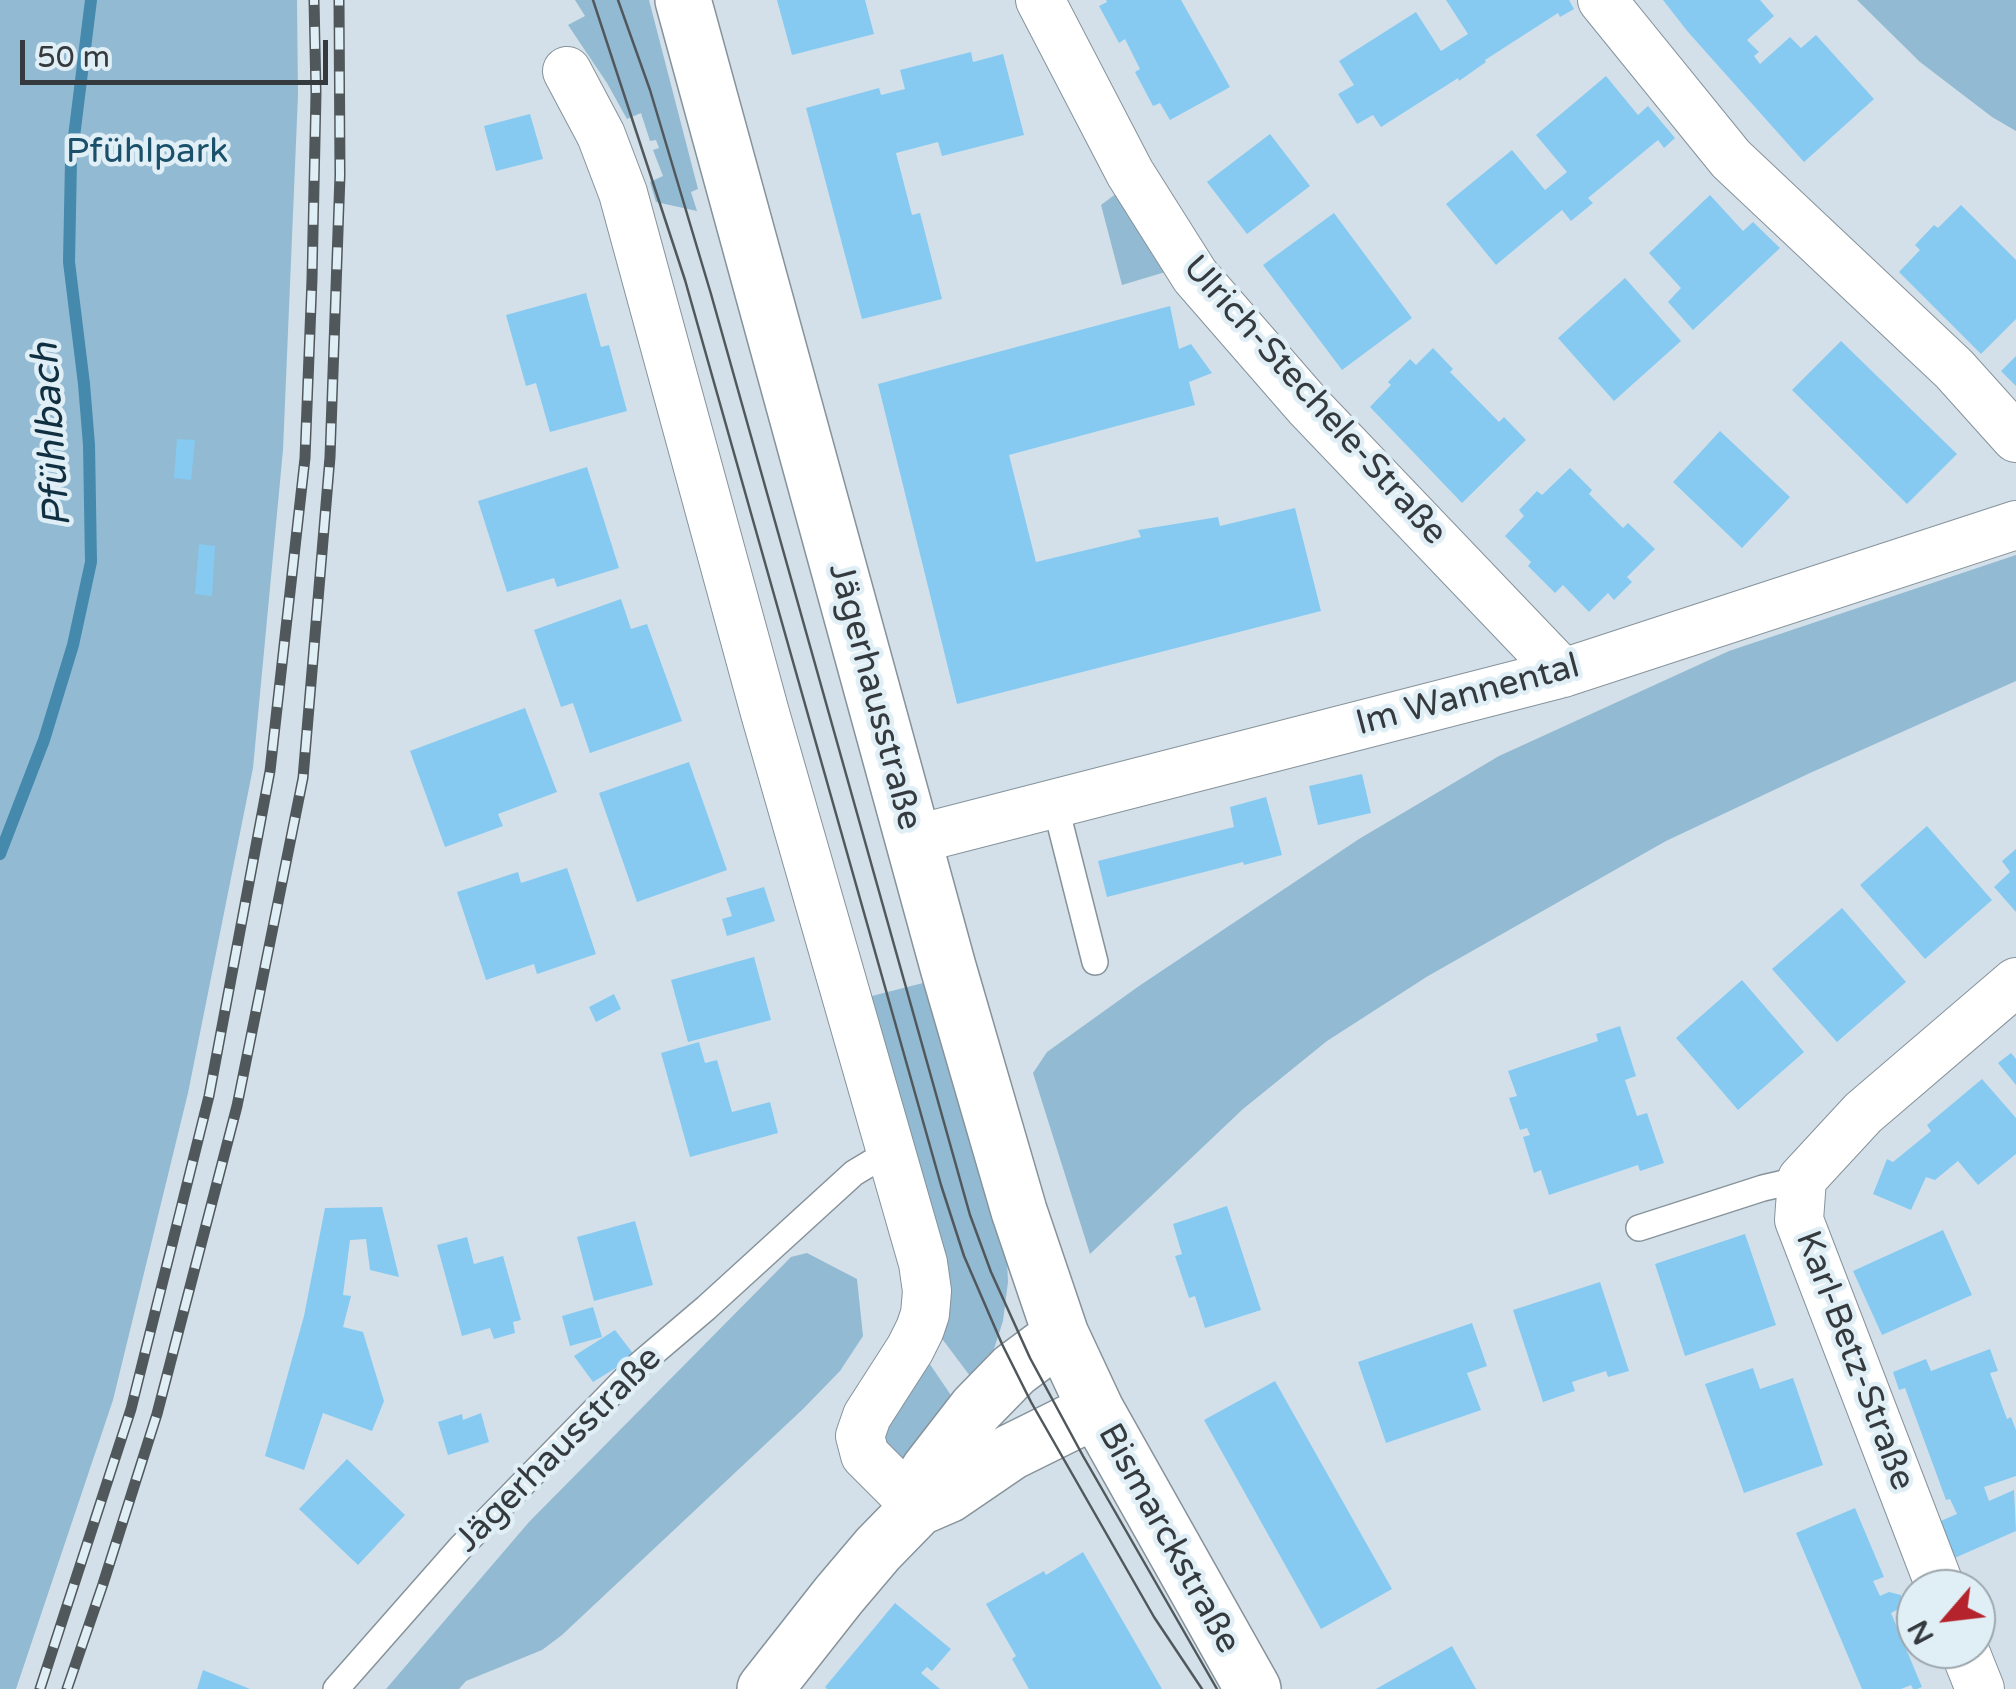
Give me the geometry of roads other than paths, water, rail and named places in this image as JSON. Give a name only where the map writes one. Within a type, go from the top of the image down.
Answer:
[{"type":"street","name":"Jägerhausstraße","points":[[683,0],[1019,1211],[1061,1335],[1090,1398]]},
{"type":"street","name":"Ulrich-Stechele-Straße","points":[[1040,0],[1130,173],[1195,276],[1309,407],[1563,673]]},
{"type":"street","points":[[1602,0],[1730,158],[1954,369],[2016,438]]},
{"type":"street","points":[[566,71],[601,135],[623,193],[785,784],[923,1264],[925,1314],[910,1349],[867,1416],[860,1436],[865,1455],[918,1508]]},
{"type":"street","name":"Im Wannental","points":[[913,840],[1563,673],[2016,525]]},
{"type":"street","name":"Karl-Betz-Straße","points":[[1933,1569],[1799,1220],[1802,1179],[1863,1113],[2016,982]]},
{"type":"street","points":[[918,1508],[928,1471],[976,1408],[1014,1370],[1061,1335]]},
{"type":"street","points":[[765,1689],[839,1595],[918,1508],[948,1496],[1090,1398]]},
{"type":"street","name":"Bismarckstraße","points":[[1090,1398],[1254,1689]]},
{"type":"lane","points":[[1055,804],[1095,962]]},
{"type":"lane","name":"Jägerhausstraße","points":[[336,1689],[461,1547],[639,1365],[854,1173],[893,1155]]},
{"type":"lane","points":[[1639,1228],[1802,1179]]},
{"type":"waterway","name":"Pfühlbach","points":[[0,854],[44,740],[73,645],[91,562],[89,445],[69,262],[71,161],[91,0]]},
{"type":"tram line","points":[[593,0],[685,280],[964,1256],[1031,1402],[1154,1617],[1202,1689]]},
{"type":"tram line","points":[[618,0],[650,90],[711,294],[970,1215],[1030,1358],[1217,1689]]},
{"type":"railway","points":[[40,1689],[131,1409],[209,1096],[270,771],[305,458],[316,93],[314,0]]},
{"type":"railway","points":[[67,1689],[157,1414],[237,1106],[303,778],[330,457],[340,175],[339,0]]},
{"type":"park label","name":"Pfühlpark","points":[[147,153]]}]
